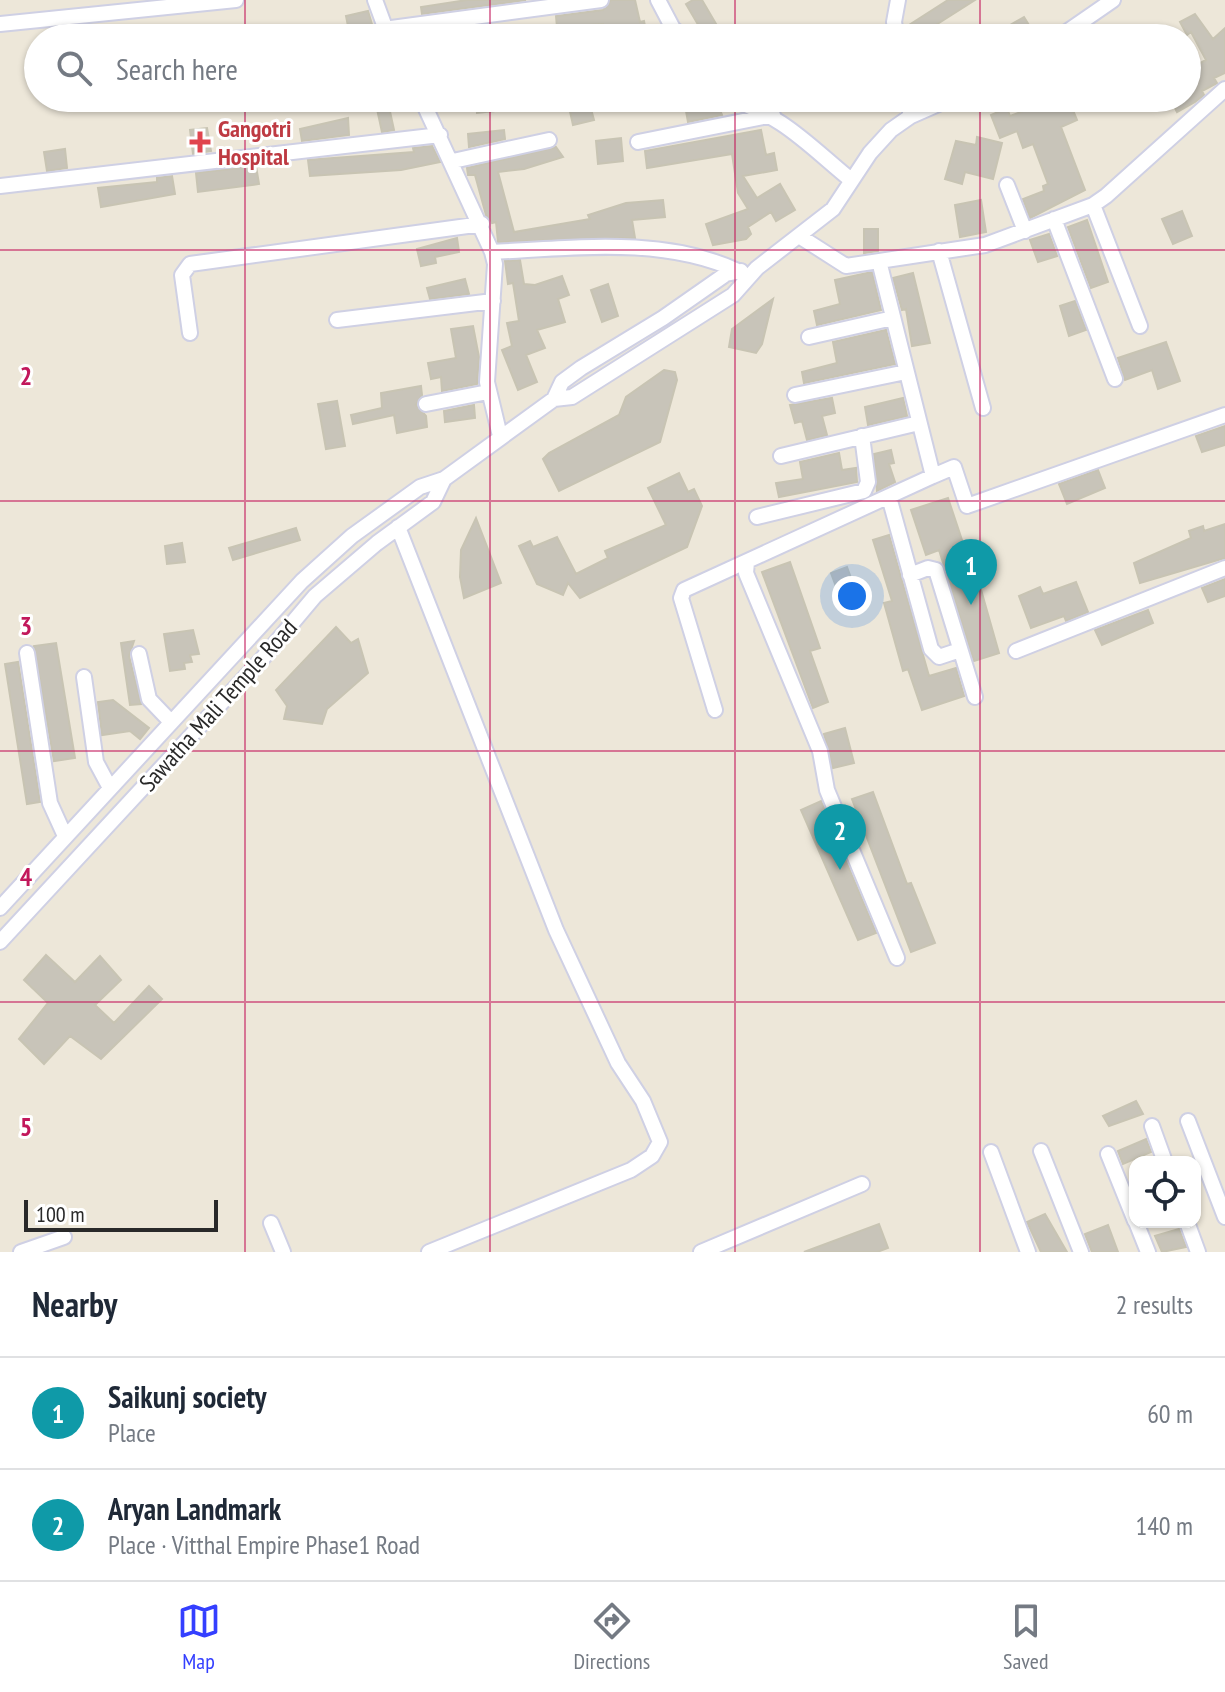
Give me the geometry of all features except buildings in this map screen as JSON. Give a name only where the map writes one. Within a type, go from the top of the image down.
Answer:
[{"type":"street","points":[[0,24],[236,0]]},
{"type":"street","points":[[375,0],[384,24]]},
{"type":"street","points":[[445,24],[601,0]]},
{"type":"street","points":[[658,0],[671,24]]},
{"type":"street","points":[[883,24],[894,22],[898,0]]},
{"type":"street","points":[[1078,24],[1113,0]]},
{"type":"street","points":[[1201,110],[1225,89]]},
{"type":"street","points":[[428,112],[482,224],[492,252],[488,392],[500,436]]},
{"type":"street","points":[[765,112],[773,115],[851,180]]},
{"type":"street","points":[[910,112],[911,116]]},
{"type":"street","name":"Sawatha Mali Temple Road","points":[[0,908],[302,581],[352,536],[420,487],[444,479],[554,399],[572,397],[733,295],[757,268],[833,209],[870,153],[911,116],[920,112]]},
{"type":"street","points":[[799,236],[846,266],[985,245],[1093,205],[1199,112]]},
{"type":"street","points":[[638,142],[773,115]]},
{"type":"street","points":[[0,186],[440,135]]},
{"type":"street","points":[[453,161],[549,140]]},
{"type":"street","points":[[1007,185],[1025,231]]},
{"type":"street","points":[[1093,205],[1140,326]]},
{"type":"street","points":[[1054,219],[1115,379]]},
{"type":"street","points":[[190,333],[182,275],[190,264],[482,224]]},
{"type":"street","points":[[492,252],[672,249],[702,255],[738,271]]},
{"type":"street","points":[[939,251],[983,408]]},
{"type":"street","points":[[879,261],[933,476]]},
{"type":"street","name":"Sawatha Mali Temple Road","points":[[554,399],[562,382],[581,368],[663,318],[726,274],[757,268]]},
{"type":"street","points":[[337,320],[493,301]]},
{"type":"street","points":[[809,337],[893,318]]},
{"type":"street","points":[[795,395],[906,372]]},
{"type":"street","points":[[426,404],[488,392]]},
{"type":"street","points":[[715,710],[681,593],[954,467],[967,506],[1225,415]]},
{"type":"street","points":[[781,456],[919,423]]},
{"type":"street","points":[[757,517],[864,491],[868,482],[862,436]]},
{"type":"street","name":"Sawatha Mali Temple Road","points":[[0,942],[262,659],[315,596],[433,502],[444,479]]},
{"type":"street","points":[[889,497],[933,654],[939,657],[960,650]]},
{"type":"street","points":[[398,527],[556,930],[618,1063],[643,1101],[660,1142],[652,1156],[631,1170],[429,1252]]},
{"type":"street","points":[[747,562],[746,573],[820,751],[827,790],[897,958]]},
{"type":"street","points":[[910,575],[928,568],[936,570],[975,697]]},
{"type":"street","points":[[1016,651],[1225,568]]},
{"type":"street","points":[[27,653],[50,803],[65,836]]},
{"type":"street","points":[[139,654],[149,699],[171,722]]},
{"type":"street","points":[[84,677],[96,762],[110,788]]},
{"type":"street","points":[[1188,1121],[1225,1217]]},
{"type":"street","points":[[1152,1126],[1163,1156]]},
{"type":"street","points":[[1041,1151],[1081,1252]]},
{"type":"street","points":[[991,1152],[1028,1252]]},
{"type":"street","points":[[1108,1154],[1129,1206]]},
{"type":"street","points":[[701,1252],[862,1184]]},
{"type":"street","points":[[271,1223],[283,1252]]},
{"type":"street","points":[[1138,1228],[1148,1252]]},
{"type":"street","points":[[1189,1228],[1198,1252]]},
{"type":"street","points":[[21,1252],[64,1237]]},
{"type":"place","name":"Gangotri Hospital","points":[[200,142]]},
{"type":"place","name":"Saikunj society","points":[[971,605]]},
{"type":"place","name":"Aryan Landmark","points":[[840,870]]}]
